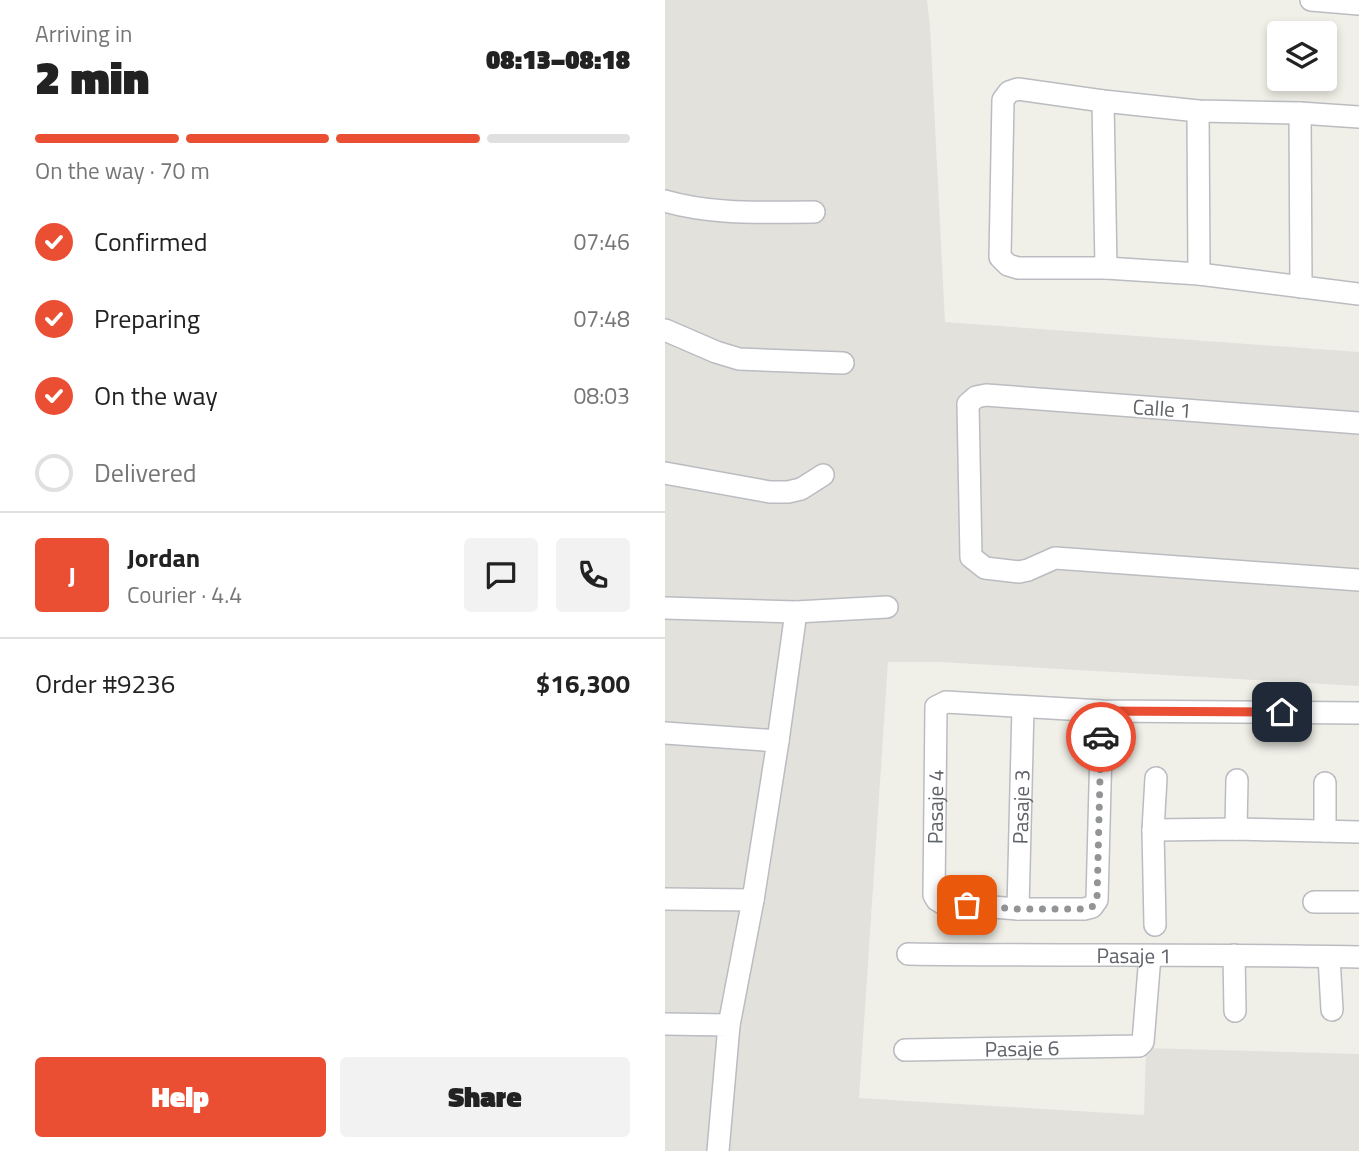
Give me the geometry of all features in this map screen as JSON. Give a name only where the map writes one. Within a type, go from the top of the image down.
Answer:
[{"type":"street","points":[[1321,0],[1359,4]]},
{"type":"street","points":[[1359,117],[1198,111],[1018,89],[1009,92],[1003,100],[1000,257],[1008,265],[1018,268],[1106,268],[1199,274],[1359,294]]},
{"type":"street","points":[[1103,101],[1106,268]]},
{"type":"street","points":[[1198,111],[1199,274]]},
{"type":"street","points":[[1300,113],[1301,287]]},
{"type":"street","points":[[665,201],[689,208],[730,212],[814,212]]},
{"type":"street","points":[[665,330],[739,359],[843,363]]},
{"type":"street","name":"Calle 1","points":[[1359,423],[986,395],[976,397],[968,404],[971,557],[985,569],[1019,572],[1055,558],[1359,580]]},
{"type":"street","points":[[665,473],[770,492],[801,489],[823,475]]},
{"type":"street","points":[[665,608],[796,612],[887,607]]},
{"type":"street","points":[[718,1151],[729,1025],[753,900],[796,612]]},
{"type":"street","name":"Pasaje 4","points":[[1018,909],[942,903],[936,900],[936,707],[946,702],[1023,707]]},
{"type":"street","points":[[1023,707],[1102,711],[1359,713]]},
{"type":"street","name":"Pasaje 3","points":[[1018,909],[1023,707]]},
{"type":"street","points":[[1018,909],[1084,909],[1092,907],[1097,900],[1102,711]]},
{"type":"street","points":[[665,733],[778,741]]},
{"type":"street","points":[[1155,925],[1153,831],[1156,778]]},
{"type":"street","points":[[1236,828],[1237,780]]},
{"type":"street","points":[[1325,783],[1325,831]]},
{"type":"street","points":[[1153,831],[1236,828],[1359,832]]},
{"type":"street","points":[[665,899],[753,900]]},
{"type":"street","points":[[1314,902],[1359,902]]},
{"type":"street","name":"Pasaje 1","points":[[908,954],[1234,954],[1359,957]]},
{"type":"street","points":[[1234,954],[1235,1011]]},
{"type":"street","name":"Pasaje 6","points":[[905,1050],[1139,1046],[1143,1042],[1150,956]]},
{"type":"street","points":[[1329,957],[1332,1010]]},
{"type":"street","points":[[665,1024],[729,1025]]},
{"type":"shaded area","points":[[665,0],[927,0],[945,322],[1359,352],[1359,686],[939,662],[888,662],[859,1098],[1144,1115],[1146,1048],[1359,1054],[1359,1151],[665,1151]]},
{"type":"way so far","points":[[967,905],[1018,909],[1092,907],[1097,900],[1101,737]]},
{"type":"route","points":[[1101,737],[1102,711],[1282,712]]}]
